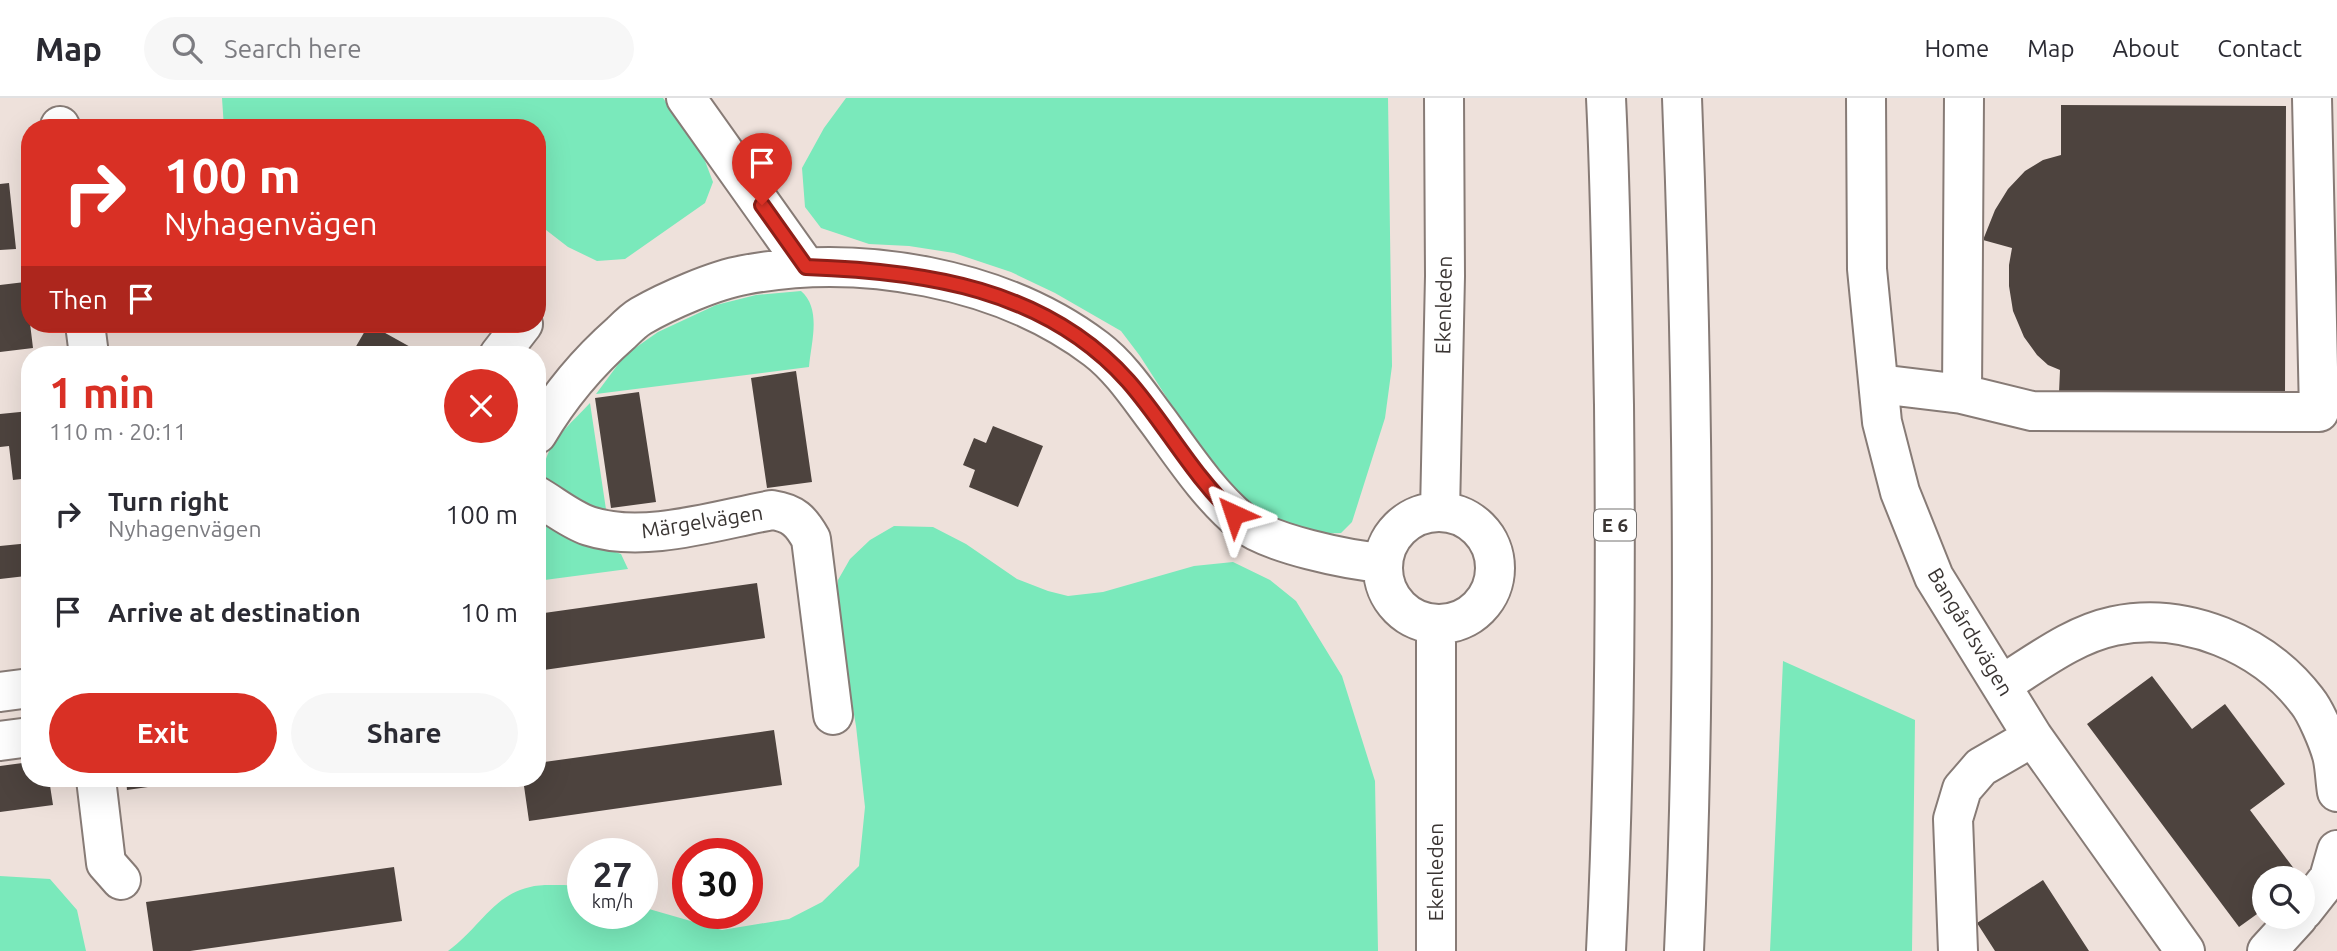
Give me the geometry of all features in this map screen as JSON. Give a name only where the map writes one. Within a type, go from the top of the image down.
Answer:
[{"type":"main road","name":"Ekenleden","points":[[1440,512],[1445,276],[1444,98]]},
{"type":"main road","name":"E 6","points":[[1606,98],[1611,191],[1616,587],[1611,857],[1606,951]]},
{"type":"main road","points":[[1682,98],[1693,594],[1684,951]]},
{"type":"main road","name":"Bangårdsvägen","points":[[1866,98],[1867,270],[1882,422],[1900,492],[1934,577],[2033,737],[2185,951]]},
{"type":"main road","points":[[1962,394],[1964,98]]},
{"type":"main road","points":[[1879,384],[1962,394],[2032,411],[2319,412],[2312,98]]},
{"type":"main road","points":[[689,99],[806,267]]},
{"type":"main road","points":[[546,420],[582,371],[639,317],[704,288],[741,275],[806,267],[882,270],[921,276],[981,291],[1028,307],[1098,351],[1129,382],[1199,475],[1244,524],[1273,539],[1357,560],[1383,562]]},
{"type":"main road","name":"Märgelvägen","points":[[546,501],[586,525],[611,532],[631,533],[674,528],[772,510],[787,512],[802,523],[811,539],[833,715]]},
{"type":"main road","points":[[1440,512],[1458,515],[1474,523],[1490,544],[1496,570],[1484,603],[1470,615],[1454,623],[1436,625],[1418,621],[1403,612],[1391,597],[1384,581],[1383,562],[1387,547],[1402,527],[1423,514],[1440,512]]},
{"type":"main road","points":[[2001,685],[2070,642],[2113,626],[2153,622],[2194,626],[2234,643],[2272,664],[2308,703],[2332,754],[2337,792]]},
{"type":"main road","name":"Ekenleden","points":[[1436,625],[1436,951]]},
{"type":"main road","points":[[0,692],[21,689]]},
{"type":"main road","points":[[1958,951],[1952,819],[1962,789],[1981,767],[2033,737]]},
{"type":"main road","points":[[0,741],[21,738]]},
{"type":"main road","points":[[97,787],[106,863],[121,880]]},
{"type":"main road","points":[[2315,895],[2329,877],[2337,850]]},
{"type":"main road","points":[[2266,951],[2287,929]]},
{"type":"green space","points":[[222,98],[663,98],[702,153],[713,182],[705,203],[625,259],[597,261],[568,247],[546,230],[546,119],[223,119]]},
{"type":"green space","points":[[846,98],[1388,98],[1392,366],[1385,418],[1352,522],[1341,533],[1314,534],[1266,517],[1231,487],[1183,423],[1121,331],[1055,293],[1011,272],[954,253],[909,246],[869,244],[821,228],[805,207],[802,168],[824,128]]},
{"type":"green space","points":[[801,291],[807,298],[813,317],[809,367],[596,394],[625,355],[658,332],[716,305],[756,295]]},
{"type":"green space","points":[[590,403],[607,516],[577,504],[546,481],[546,458],[566,428]]},
{"type":"green space","points":[[546,525],[621,554],[628,569],[546,580]]},
{"type":"green space","points":[[894,526],[933,527],[966,544],[1017,579],[1068,596],[1103,592],[1194,566],[1233,562],[1270,580],[1296,601],[1342,676],[1375,781],[1378,951],[448,951],[502,900],[528,887],[567,885],[567,929],[658,929],[658,912],[672,916],[672,929],[763,929],[763,923],[789,919],[822,902],[859,866],[865,807],[856,726],[837,615],[838,580],[850,559],[870,540]]},
{"type":"green space","points":[[1783,661],[1915,720],[1912,951],[1770,951]]},
{"type":"green space","points":[[0,876],[50,879],[77,910],[86,951],[0,951]]},
{"type":"building","points":[[2061,105],[2286,106],[2285,394],[2059,393],[2060,370],[2048,365],[2037,355],[2024,337],[2013,311],[2009,286],[2012,248],[1983,240],[1995,210],[2008,189],[2025,171],[2043,160],[2061,155]]},
{"type":"building","points":[[9,183],[16,249],[0,250],[0,184]]},
{"type":"building","points":[[21,282],[21,333],[31,333],[33,346],[21,346],[21,349],[0,352],[0,285]]},
{"type":"building","points":[[364,333],[385,333],[409,346],[356,346]]},
{"type":"building","points":[[796,371],[812,482],[767,488],[751,378]]},
{"type":"building","points":[[639,392],[656,502],[611,508],[595,398]]},
{"type":"building","points":[[21,412],[21,479],[13,480],[9,446],[0,447],[0,414]]},
{"type":"building","points":[[993,426],[1043,446],[1018,507],[969,487],[975,470],[963,465],[974,438],[986,443]]},
{"type":"building","points":[[21,544],[21,577],[0,579],[0,546]]},
{"type":"building","points":[[757,583],[765,638],[546,670],[546,613]]},
{"type":"building","points":[[2152,676],[2192,729],[2225,704],[2285,784],[2250,810],[2292,866],[2252,866],[2252,918],[2239,927],[2087,724]]},
{"type":"building","points":[[774,730],[782,785],[529,821],[524,787],[546,787],[546,762]]},
{"type":"building","points":[[21,763],[21,787],[50,787],[53,805],[0,812],[0,766]]},
{"type":"building","points":[[127,787],[148,787],[127,790]]},
{"type":"building","points":[[394,867],[402,921],[190,951],[153,951],[146,902]]},
{"type":"building","points":[[2043,880],[2089,951],[1995,951],[1977,923]]},
{"type":"route","points":[[762,205],[806,267],[882,270],[921,276],[981,291],[1028,307],[1074,334],[1098,351],[1129,382],[1183,455],[1234,514]]}]
